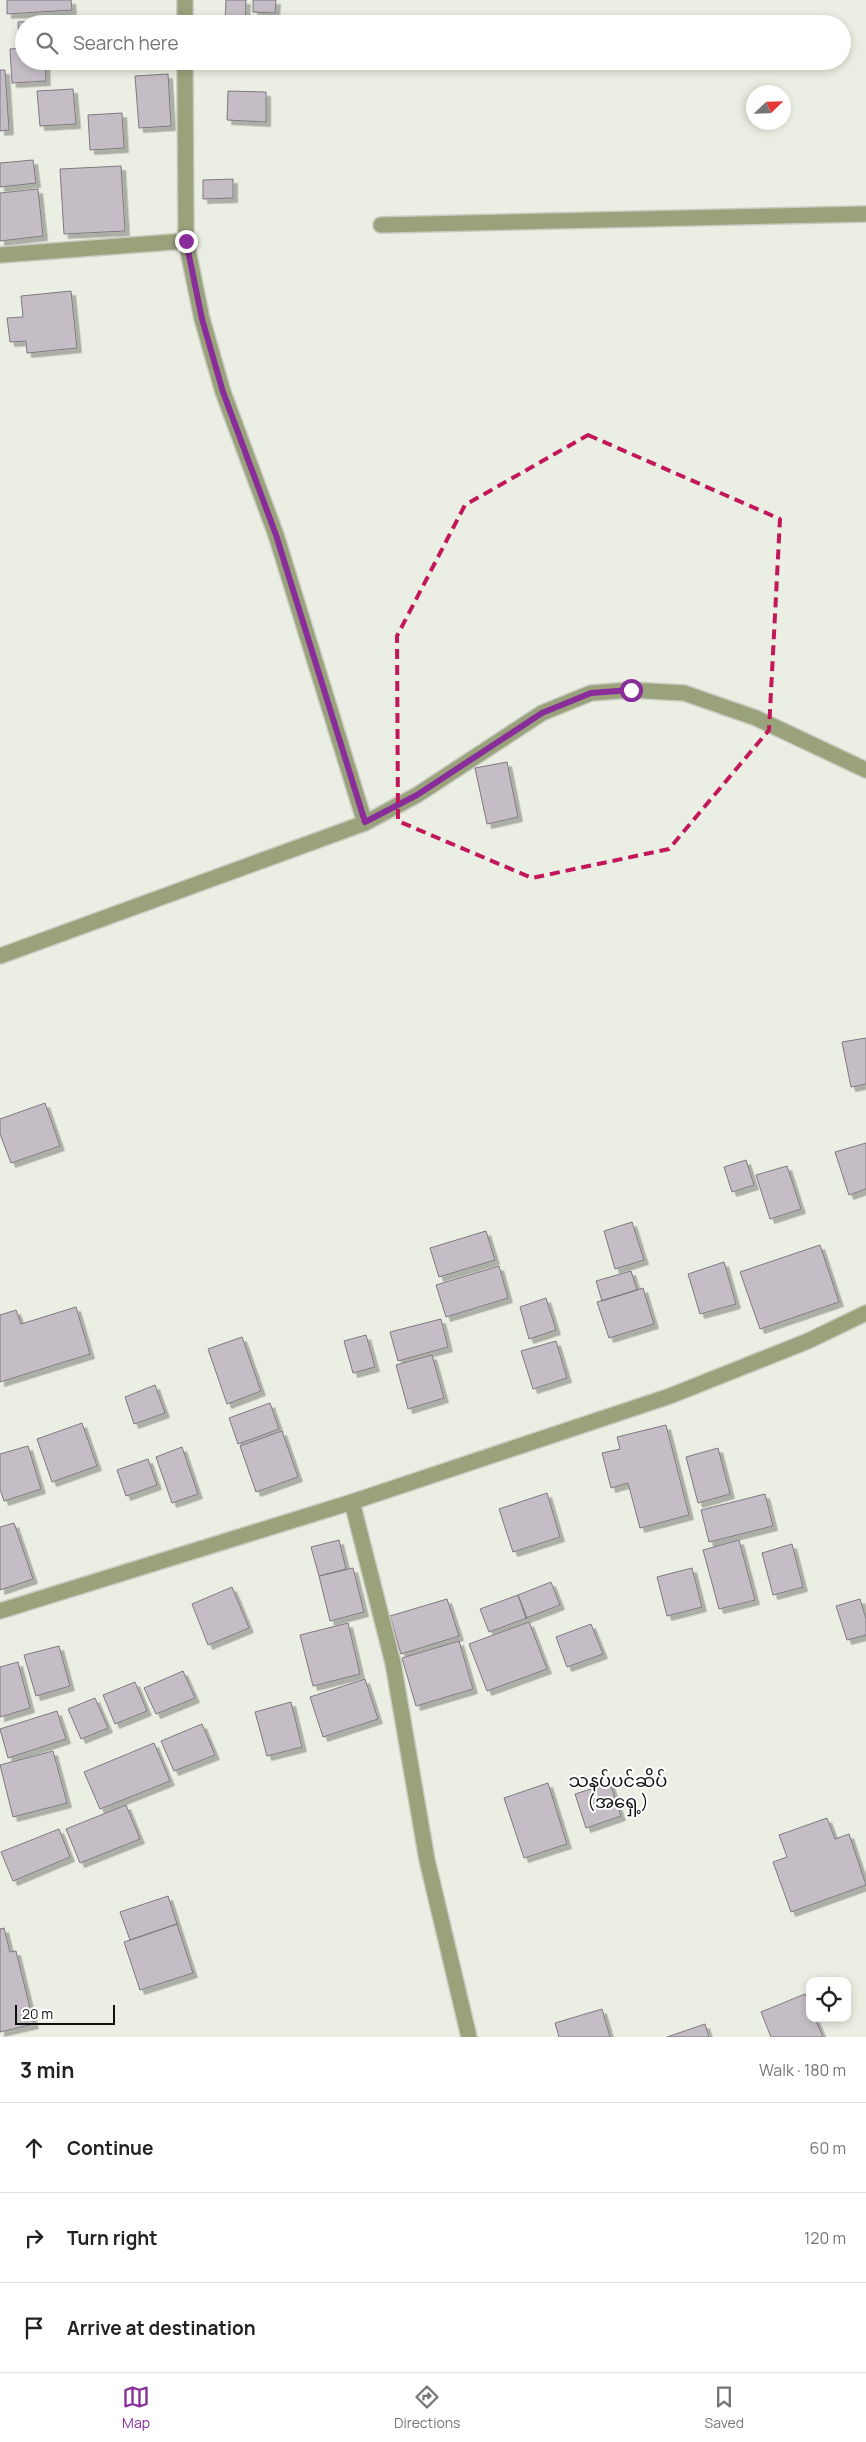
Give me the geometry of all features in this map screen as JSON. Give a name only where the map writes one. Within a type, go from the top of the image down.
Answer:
[{"type":"street","points":[[185,0],[185,15]]},
{"type":"street","points":[[185,70],[186,241],[202,319],[223,392],[276,535],[365,822]]},
{"type":"street","points":[[381,224],[866,214]]},
{"type":"street","points":[[0,255],[186,241]]},
{"type":"street","points":[[0,956],[365,822],[417,795],[542,713],[591,693],[631,690],[684,694],[756,718],[866,770]]},
{"type":"street","points":[[0,1611],[352,1502],[670,1396],[808,1341],[866,1313]]},
{"type":"street","points":[[352,1502],[393,1663],[427,1860],[469,2037]]},
{"type":"highlighted area","points":[[588,435],[780,519],[769,730],[669,849],[532,878],[398,821],[397,636],[465,505]]},
{"type":"building","points":[[7,0],[71,0],[72,10],[7,14]]},
{"type":"building","points":[[226,0],[246,0],[245,15],[225,15]]},
{"type":"building","points":[[253,0],[276,0],[275,13],[253,12]]},
{"type":"building","points":[[10,49],[15,49],[15,70],[45,70],[46,81],[12,83]]},
{"type":"building","points":[[0,70],[5,70],[9,130],[0,131]]},
{"type":"building","points":[[168,74],[171,126],[139,128],[135,76]]},
{"type":"building","points":[[73,89],[76,124],[40,126],[37,91]]},
{"type":"building","points":[[228,91],[266,92],[266,122],[227,120]]},
{"type":"building","points":[[122,113],[124,148],[90,150],[88,115]]},
{"type":"building","points":[[33,160],[36,183],[0,187],[0,163]]},
{"type":"building","points":[[121,166],[125,231],[64,234],[60,169]]},
{"type":"building","points":[[233,179],[233,198],[203,199],[203,180]]},
{"type":"building","points":[[38,189],[43,236],[0,241],[0,193]]},
{"type":"building","points":[[71,291],[77,348],[27,353],[26,341],[10,342],[7,318],[23,317],[21,296]]},
{"type":"building","points":[[507,762],[518,817],[487,824],[475,768]]},
{"type":"building","points":[[866,1038],[866,1084],[851,1087],[842,1042]]},
{"type":"building","points":[[45,1103],[60,1146],[11,1163],[0,1134],[0,1119]]},
{"type":"building","points":[[866,1143],[866,1189],[849,1195],[835,1152]]},
{"type":"building","points":[[746,1160],[754,1185],[732,1192],[724,1167]]},
{"type":"building","points":[[787,1166],[801,1209],[770,1219],[756,1175]]},
{"type":"building","points":[[632,1222],[644,1260],[615,1269],[604,1231]]},
{"type":"building","points":[[486,1231],[495,1260],[439,1277],[430,1248]]},
{"type":"building","points":[[820,1245],[839,1302],[760,1329],[740,1272]]},
{"type":"building","points":[[724,1262],[736,1304],[700,1314],[688,1274]]},
{"type":"building","points":[[499,1266],[508,1298],[446,1317],[436,1285]]},
{"type":"building","points":[[631,1271],[637,1290],[602,1301],[596,1281]]},
{"type":"building","points":[[643,1288],[654,1324],[609,1338],[597,1302]]},
{"type":"building","points":[[546,1298],[556,1330],[529,1339],[520,1307]]},
{"type":"building","points":[[76,1307],[90,1354],[0,1382],[0,1315],[16,1310],[21,1324]]},
{"type":"building","points":[[441,1319],[448,1347],[398,1361],[390,1332]]},
{"type":"building","points":[[366,1335],[375,1367],[353,1373],[344,1341]]},
{"type":"building","points":[[242,1337],[261,1391],[227,1404],[208,1349]]},
{"type":"building","points":[[556,1341],[567,1378],[533,1389],[521,1351]]},
{"type":"building","points":[[432,1355],[444,1398],[408,1409],[396,1365]]},
{"type":"building","points":[[155,1385],[165,1413],[134,1424],[125,1397]]},
{"type":"building","points":[[270,1403],[279,1429],[238,1444],[229,1418]]},
{"type":"building","points":[[82,1423],[97,1466],[52,1482],[37,1439]]},
{"type":"building","points":[[666,1425],[689,1515],[640,1528],[628,1483],[611,1488],[602,1453],[620,1449],[617,1437]]},
{"type":"building","points":[[282,1431],[298,1477],[256,1492],[240,1446]]},
{"type":"building","points":[[28,1446],[41,1489],[4,1501],[0,1489],[0,1454]]},
{"type":"building","points":[[182,1447],[198,1494],[172,1503],[156,1457]]},
{"type":"building","points":[[718,1448],[730,1494],[698,1503],[686,1457]]},
{"type":"building","points":[[148,1459],[157,1485],[126,1496],[117,1470]]},
{"type":"building","points":[[547,1493],[560,1537],[513,1552],[499,1509]]},
{"type":"building","points":[[765,1494],[773,1526],[709,1542],[701,1510]]},
{"type":"building","points":[[14,1523],[33,1579],[0,1590],[0,1527]]},
{"type":"building","points":[[339,1540],[346,1569],[319,1576],[311,1547]]},
{"type":"building","points":[[739,1540],[755,1600],[719,1609],[703,1550]]},
{"type":"building","points":[[792,1544],[803,1587],[773,1595],[762,1553]]},
{"type":"building","points":[[353,1568],[364,1612],[330,1621],[319,1576]]},
{"type":"building","points":[[692,1568],[702,1607],[667,1616],[657,1577]]},
{"type":"building","points":[[551,1582],[560,1605],[526,1618],[518,1595]]},
{"type":"building","points":[[232,1587],[249,1628],[208,1645],[192,1604]]},
{"type":"building","points":[[518,1595],[527,1618],[489,1632],[480,1609]]},
{"type":"building","points":[[447,1599],[459,1636],[401,1654],[390,1616]]},
{"type":"building","points":[[860,1599],[866,1619],[866,1635],[847,1640],[836,1606]]},
{"type":"building","points":[[529,1622],[547,1669],[487,1691],[469,1644]]},
{"type":"building","points":[[348,1623],[360,1674],[313,1686],[300,1635]]},
{"type":"building","points":[[591,1624],[603,1654],[567,1667],[556,1637]]},
{"type":"building","points":[[459,1641],[473,1689],[416,1706],[402,1658]]},
{"type":"building","points":[[59,1646],[70,1686],[36,1696],[24,1655]]},
{"type":"building","points":[[18,1662],[30,1708],[0,1717],[0,1667]]},
{"type":"building","points":[[183,1671],[195,1698],[156,1714],[144,1688]]},
{"type":"building","points":[[365,1679],[378,1719],[323,1737],[310,1697]]},
{"type":"building","points":[[135,1682],[147,1711],[115,1724],[103,1695]]},
{"type":"building","points":[[95,1698],[108,1728],[81,1739],[68,1709]]},
{"type":"building","points":[[291,1702],[302,1747],[267,1756],[255,1712]]},
{"type":"building","points":[[57,1711],[66,1739],[8,1758],[0,1729]]},
{"type":"building","points":[[202,1724],[215,1755],[174,1771],[161,1741]]},
{"type":"building","points":[[154,1743],[170,1781],[100,1809],[84,1772]]},
{"type":"building","points":[[53,1751],[67,1803],[13,1817],[0,1765]]},
{"type":"building","points":[[548,1783],[567,1844],[524,1858],[504,1798]]},
{"type":"building","points":[[610,1783],[621,1816],[586,1828],[575,1794]]},
{"type":"building","points":[[126,1805],[140,1839],[80,1863],[66,1829]]},
{"type":"building","points":[[827,1818],[835,1839],[849,1834],[866,1885],[791,1912],[773,1862],[787,1857],[779,1835]]},
{"type":"building","points":[[59,1829],[70,1857],[13,1881],[1,1852]]},
{"type":"building","points":[[168,1896],[177,1924],[130,1940],[120,1912]]},
{"type":"building","points":[[177,1924],[193,1973],[140,1990],[124,1942]]},
{"type":"building","points":[[4,1928],[10,1952],[16,1951],[34,2024],[0,2032],[0,1929]]},
{"type":"building","points":[[805,1994],[806,2022],[817,2022],[823,2037],[771,2037],[761,2012]]},
{"type":"building","points":[[602,2009],[610,2037],[559,2037],[555,2023]]},
{"type":"building","points":[[705,2024],[709,2037],[667,2037]]},
{"type":"district","name":"သနပ်ပင်ဆိပ် (အရှေ့)","points":[[618,1790]]},
{"type":"route","points":[[186,241],[202,319],[223,392],[276,535],[365,822],[417,795],[542,713],[591,693],[631,690]]}]
